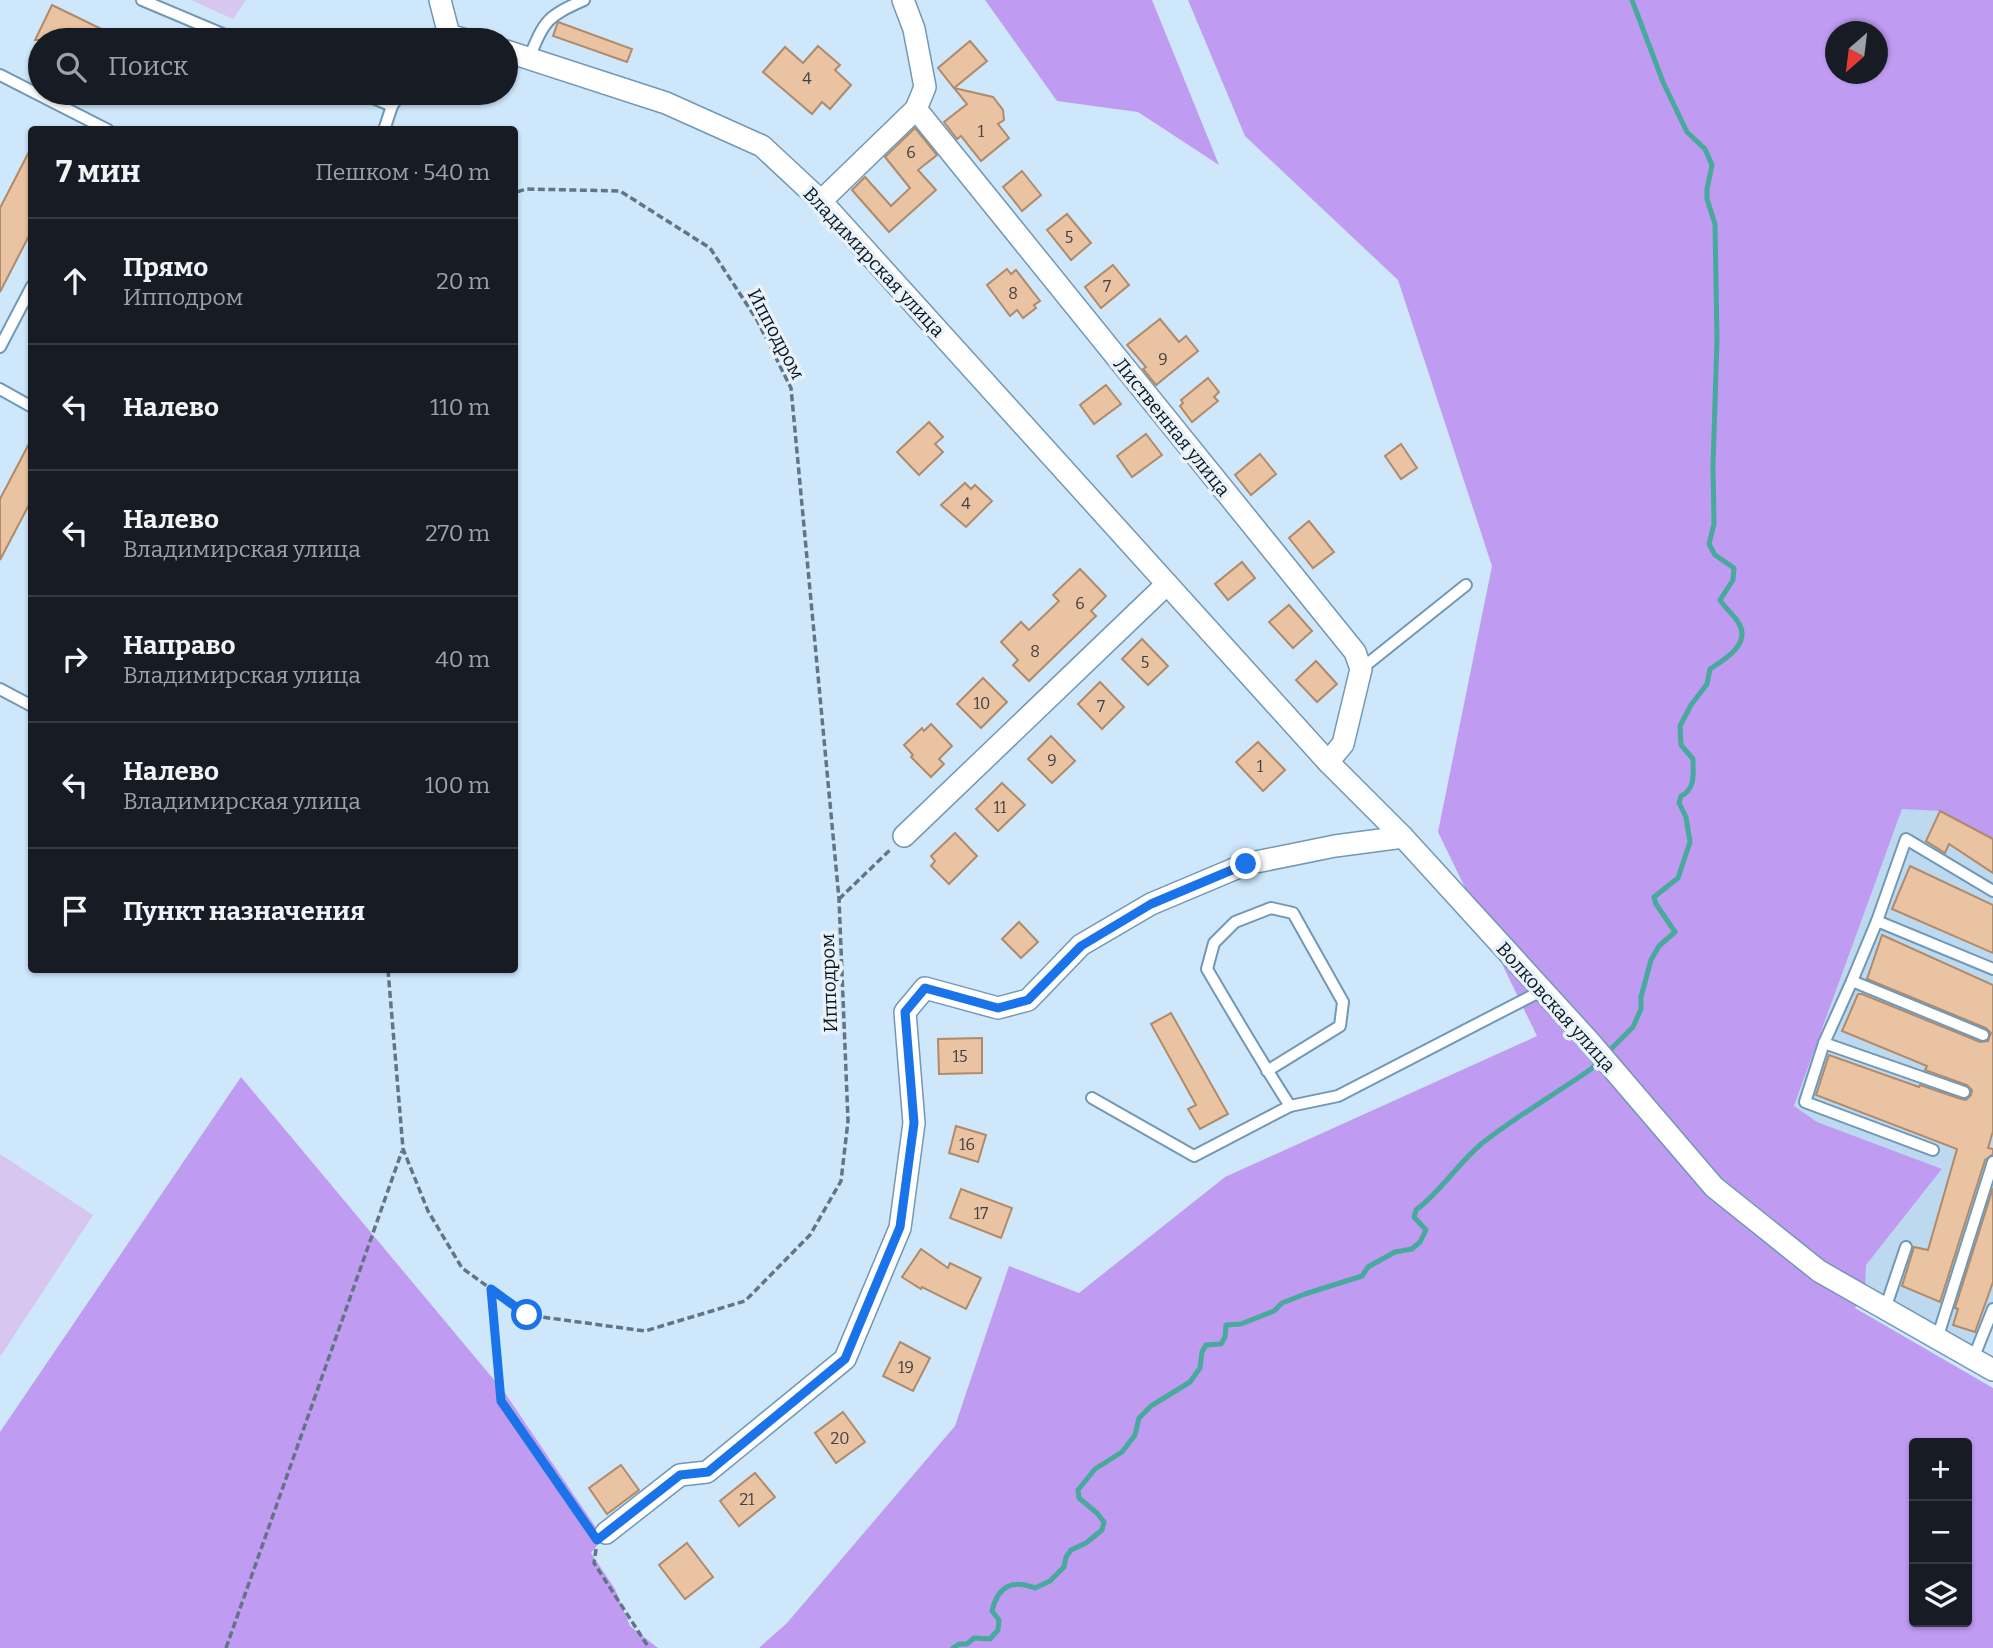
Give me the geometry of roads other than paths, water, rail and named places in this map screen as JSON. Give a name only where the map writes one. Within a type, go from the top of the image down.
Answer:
[{"type":"street","points":[[440,0],[449,28]]},
{"type":"street","points":[[821,201],[916,109],[925,87],[914,29],[903,0]]},
{"type":"street","name":"Владимирская улица","points":[[518,55],[666,103],[762,146],[821,201],[1167,584]]},
{"type":"street","name":"Лиственная улица","points":[[916,109],[1355,652],[1361,669]]},
{"type":"street","points":[[904,836],[1167,584]]},
{"type":"street","name":"Волковская улица","points":[[1167,584],[1328,762],[1403,838],[1595,1048],[1714,1187],[1819,1271],[1993,1370]]},
{"type":"street","points":[[1328,762],[1343,744],[1361,669]]},
{"type":"street","points":[[601,1536],[680,1475],[708,1472],[845,1359],[900,1227],[914,1123],[905,1012],[925,988],[998,1008],[1028,1000],[1081,946],[1151,904],[1246,864],[1335,846],[1403,838]]},
{"type":"lane","points":[[142,0],[208,28]]},
{"type":"lane","points":[[529,58],[542,26],[560,11],[584,0]]},
{"type":"lane","points":[[1,78],[28,91]]},
{"type":"lane","points":[[57,105],[100,126]]},
{"type":"lane","points":[[385,126],[392,106]]},
{"type":"lane","points":[[0,347],[28,294]]},
{"type":"lane","points":[[0,389],[28,405]]},
{"type":"lane","points":[[1361,669],[1466,585]]},
{"type":"lane","points":[[0,689],[28,704]]},
{"type":"lane","points":[[1933,1150],[1805,1102],[1824,1043],[1877,921],[1906,839],[1993,891]]},
{"type":"lane","points":[[1268,1071],[1340,1026],[1343,1002],[1293,913],[1270,908],[1235,922],[1213,943],[1207,969],[1268,1071],[1290,1106]]},
{"type":"lane","points":[[1877,921],[1993,969]]},
{"type":"lane","points":[[1852,981],[1983,1035]]},
{"type":"lane","points":[[1092,1098],[1194,1156],[1290,1106],[1338,1096],[1541,991]]},
{"type":"lane","points":[[1824,1043],[1964,1092]]},
{"type":"lane","points":[[1937,1339],[1993,1162]]},
{"type":"lane","points":[[1885,1309],[1906,1247]]},
{"type":"lane","points":[[1973,1359],[1993,1309]]},
{"type":"waterway","points":[[1607,1053],[1633,1027],[1641,1009],[1641,997],[1651,960],[1659,946],[1675,932],[1654,897],[1678,878],[1690,842],[1686,817],[1679,803],[1681,796],[1691,785],[1693,759],[1681,745],[1680,726],[1691,705],[1707,684],[1710,669],[1735,650],[1742,637],[1738,622],[1720,600],[1733,580],[1734,568],[1715,555],[1709,544],[1714,524],[1717,339],[1715,224],[1707,199],[1712,165],[1705,149],[1687,132],[1663,82],[1632,0]]},
{"type":"waterway","points":[[953,1648],[959,1644],[967,1644],[974,1638],[990,1639],[998,1630],[999,1620],[992,1611],[1002,1590],[1019,1584],[1035,1588],[1050,1581],[1064,1567],[1071,1550],[1086,1543],[1102,1530],[1104,1522],[1079,1498],[1078,1490],[1095,1469],[1122,1452],[1135,1435],[1139,1418],[1151,1406],[1190,1382],[1200,1368],[1202,1352],[1206,1345],[1221,1344],[1226,1325],[1241,1324],[1274,1311],[1282,1303],[1362,1276],[1368,1267],[1395,1252],[1412,1249],[1420,1242],[1426,1230],[1414,1217],[1416,1210],[1472,1153],[1600,1060]]}]
